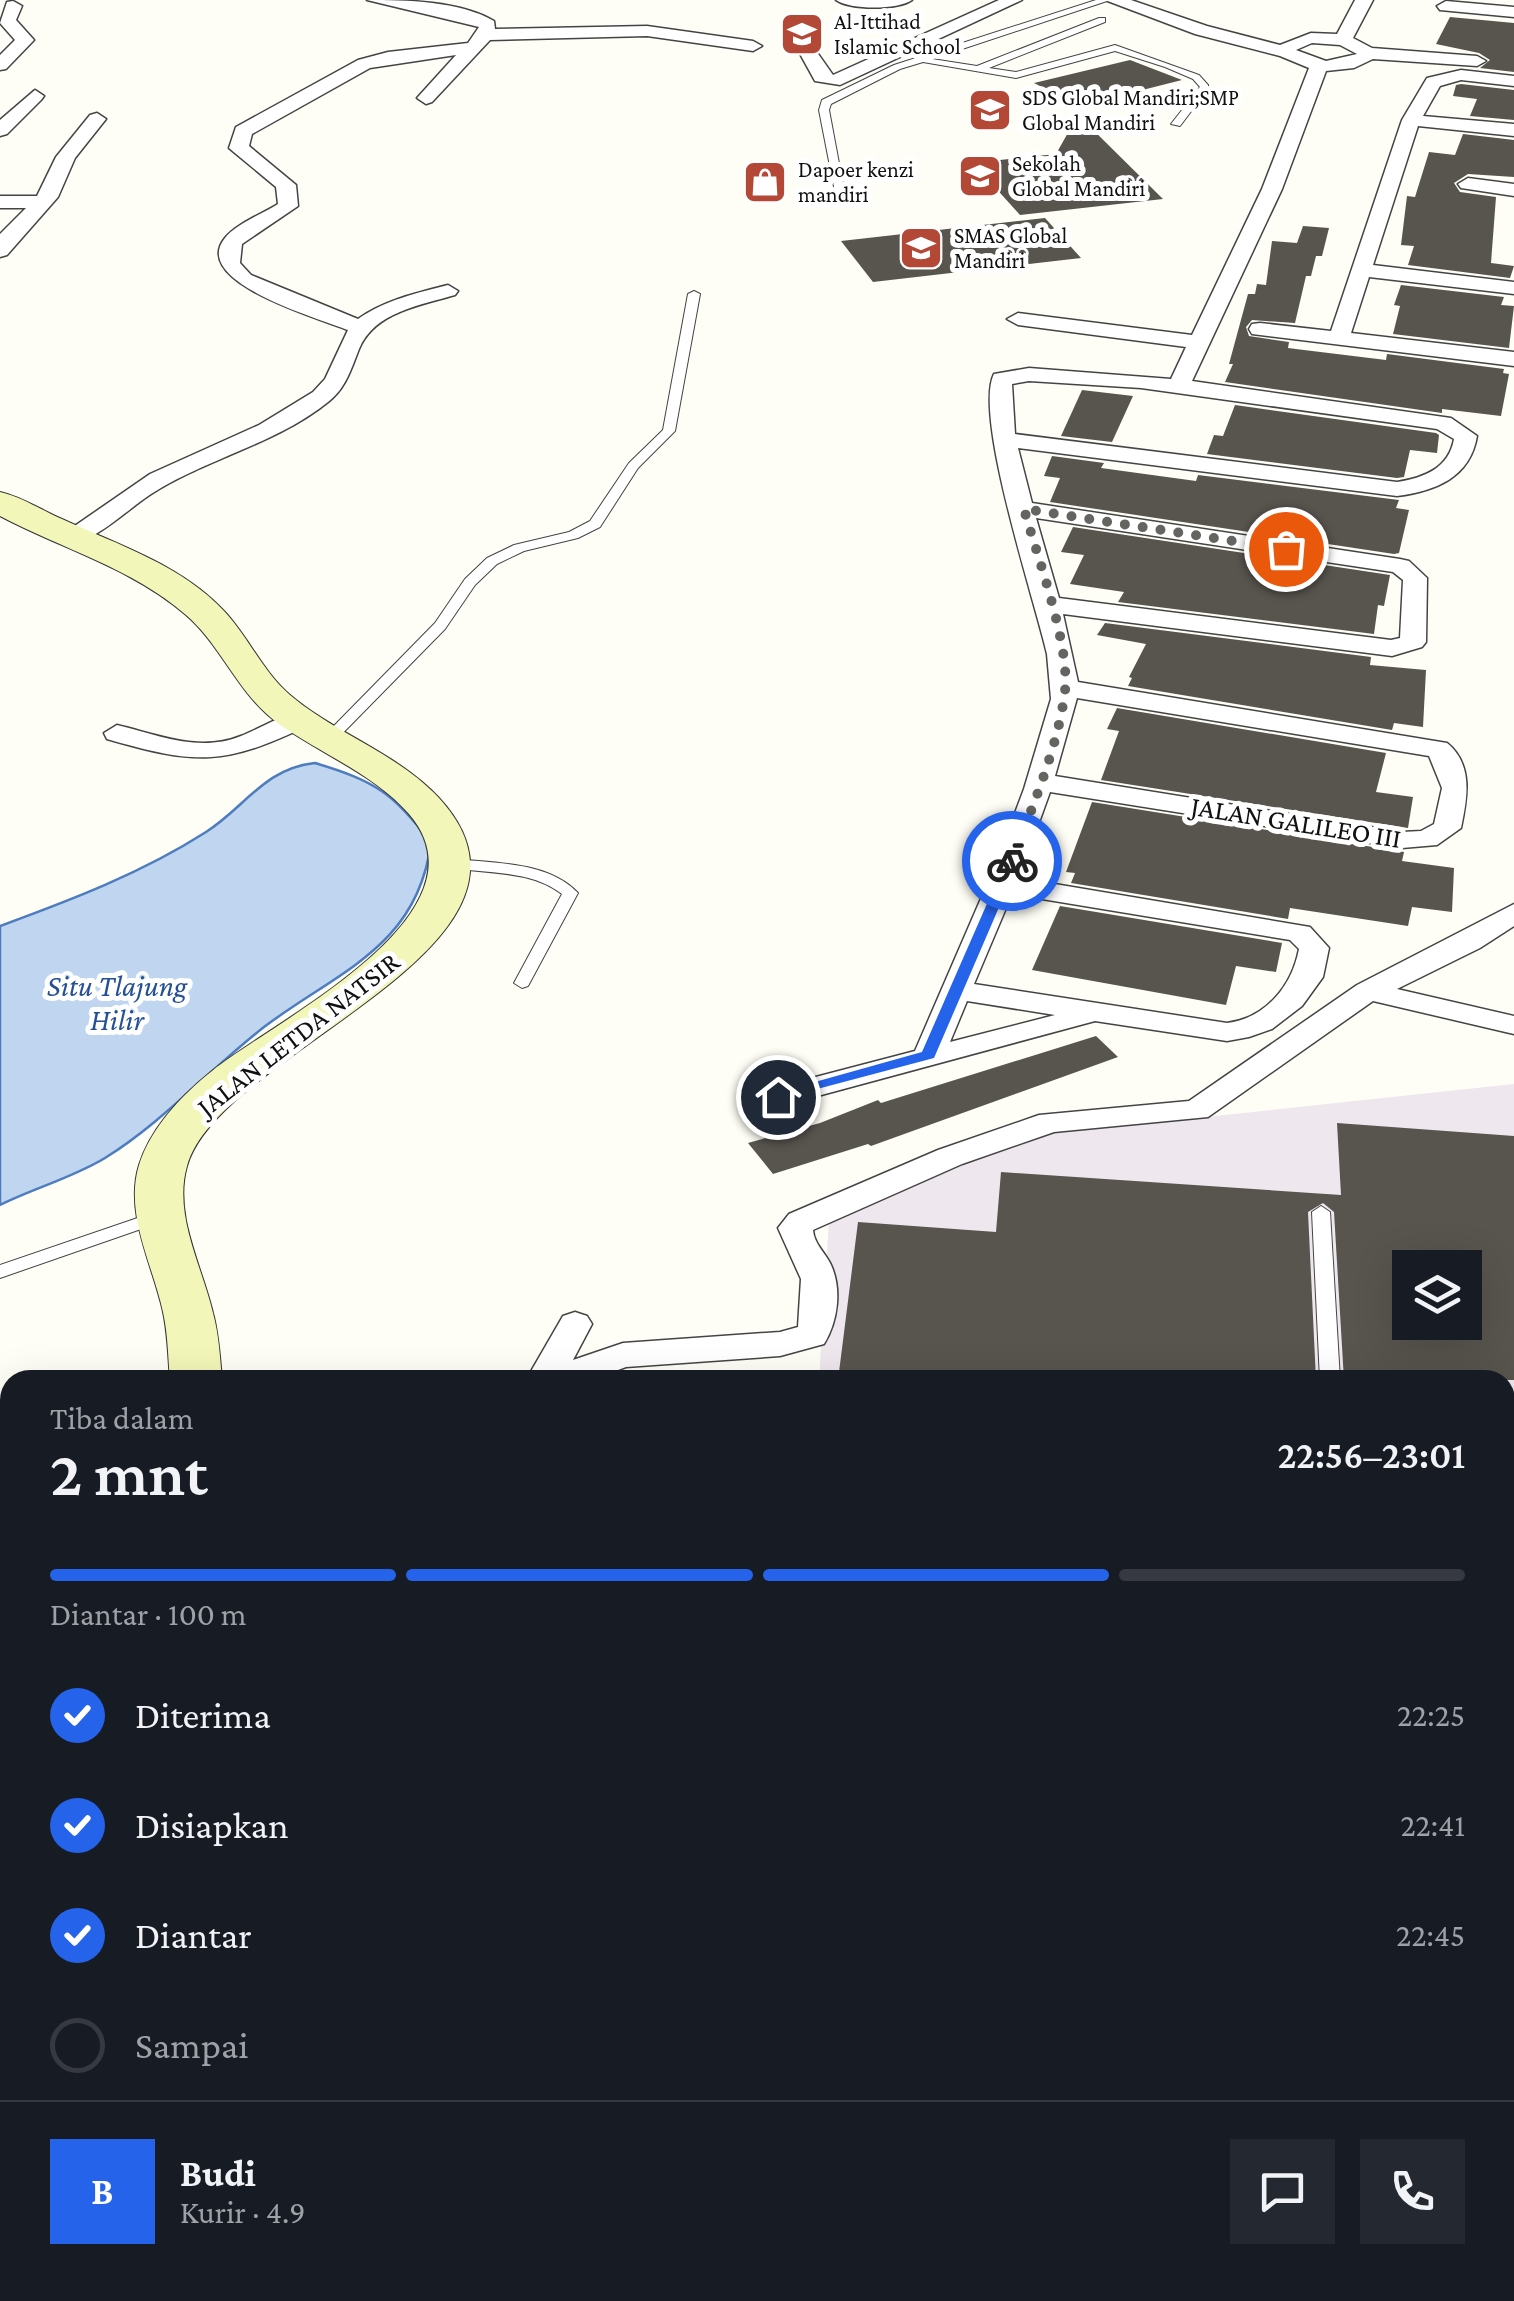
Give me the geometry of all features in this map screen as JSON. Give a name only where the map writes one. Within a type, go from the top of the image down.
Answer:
[{"type":"street","points":[[376,0],[488,24],[478,42],[426,98]]},
{"type":"street","points":[[839,4],[903,0]]},
{"type":"street","points":[[808,52],[821,78],[834,80],[1013,0]]},
{"type":"street","points":[[1114,0],[1202,30],[1288,49],[1334,39],[1366,52],[1514,65]]},
{"type":"street","points":[[1139,0],[1288,49],[1319,65],[1356,62],[1366,52]]},
{"type":"street","points":[[1334,39],[1343,0]]},
{"type":"street","points":[[1334,39],[1364,0]]},
{"type":"street","points":[[12,6],[8,21],[24,36]]},
{"type":"street","points":[[1446,6],[1514,12]]},
{"type":"street","points":[[362,328],[244,279],[232,270],[228,259],[234,241],[250,227],[288,206],[286,185],[239,148],[243,131],[364,64],[388,56],[478,42],[647,32],[753,46]]},
{"type":"street","points":[[0,33],[24,36]]},
{"type":"street","points":[[0,65],[19,48],[24,36]]},
{"type":"street","points":[[1178,388],[1272,189],[1319,65]]},
{"type":"street","points":[[1339,338],[1411,120],[1433,82],[1443,78],[1514,81]]},
{"type":"street","points":[[0,130],[35,96]]},
{"type":"street","points":[[0,252],[51,193],[74,144],[97,119]]},
{"type":"street","points":[[1411,120],[1514,130]]},
{"type":"street","points":[[1468,184],[1514,190]]},
{"type":"street","points":[[0,202],[40,202]]},
{"type":"street","points":[[1360,270],[1514,288]]},
{"type":"street","points":[[74,537],[166,475],[226,451],[322,396],[340,377],[351,339],[362,328],[389,310],[448,290]]},
{"type":"street","points":[[1018,319],[1202,343]]},
{"type":"street","points":[[1260,329],[1514,359]]},
{"type":"street","points":[[928,1055],[1004,884],[1041,782],[1065,688],[1050,605],[1004,440],[997,387],[1008,375],[1045,372],[1443,424],[1466,436],[1465,445],[1436,482],[1396,489],[1004,440]]},
{"type":"street","points":[[0,502],[143,569],[200,607],[258,684],[426,806],[442,826],[449,863]]},
{"type":"street","points":[[1024,509],[1400,566],[1415,578],[1413,642],[1392,648],[1050,605]]},
{"type":"street","name":"JALAN GALILEO III","points":[[1041,782],[1402,840],[1427,839],[1447,828],[1456,788],[1442,752],[1437,750],[1065,688]]},
{"type":"street","points":[[118,733],[180,751],[212,754],[315,729]]},
{"type":"street","name":"JALAN LETDA NATSIR","points":[[195,1370],[187,1310],[161,1216],[161,1170],[180,1128],[236,1076],[400,956],[437,908],[447,884],[449,863]]},
{"type":"street","points":[[955,990],[1226,1032],[1246,1031],[1265,1022],[1307,980],[1314,948],[1300,934],[1004,884]]},
{"type":"street","points":[[581,1370],[623,1354],[780,1344],[812,1335],[818,1319],[818,1279],[816,1267],[795,1236],[795,1228],[801,1222],[950,1157],[1050,1122],[1197,1110],[1368,991],[1469,942],[1514,913]]},
{"type":"street","points":[[1368,991],[1514,1025]]},
{"type":"street","points":[[778,1097],[1092,1014]]},
{"type":"street","points":[[550,1370],[575,1324]]},
{"type":"lane","points":[[839,190],[824,110],[826,102],[897,67],[1105,0]]},
{"type":"lane","points":[[977,70],[1102,20]]},
{"type":"lane","points":[[1038,22],[1084,38]]},
{"type":"lane","points":[[1100,43],[1168,65],[1206,87],[1176,124]]},
{"type":"lane","points":[[922,60],[1016,75],[1115,48]]},
{"type":"lane","points":[[315,729],[440,626],[470,582],[492,560],[519,548],[573,536],[594,524],[633,466],[670,431],[694,294]]},
{"type":"lane","points":[[449,863],[538,876],[560,883],[570,894],[522,983]]},
{"type":"lane","points":[[1321,1212],[1329,1370]]},
{"type":"lane","points":[[0,1272],[161,1216]]},
{"type":"shaded area","points":[[1514,1084],[1514,1370],[820,1370],[829,1220],[1075,1114],[1131,1125]]},
{"type":"water","name":"Situ Tlajung Hilir","points":[[315,763],[382,791],[406,812],[431,843],[423,879],[392,933],[346,972],[264,1027],[126,1144],[79,1171],[0,1205],[0,926],[80,896],[157,860],[206,832],[282,772]]},
{"type":"building","points":[[1450,17],[1514,23],[1514,72],[1480,68],[1490,60],[1479,53],[1436,44]]},
{"type":"building","points":[[1130,60],[1182,80],[1079,106],[1034,83]]},
{"type":"building","points":[[1456,85],[1514,90],[1514,120],[1470,116],[1477,99],[1453,96]]},
{"type":"building","points":[[1078,115],[1163,199],[1020,215],[973,163],[1056,154]]},
{"type":"building","points":[[1463,134],[1514,140],[1514,177],[1468,174],[1454,183],[1460,192],[1496,197],[1491,263],[1514,266],[1510,278],[1408,265],[1414,246],[1401,245],[1407,196],[1415,197],[1429,152],[1455,155]]},
{"type":"building","points":[[1045,218],[1081,258],[873,282],[841,241]]},
{"type":"building","points":[[1303,226],[1329,228],[1322,256],[1316,256],[1311,276],[1306,276],[1295,323],[1252,320],[1246,327],[1249,336],[1289,342],[1288,348],[1386,360],[1387,354],[1504,369],[1503,373],[1509,374],[1501,416],[1442,409],[1442,413],[1225,382],[1233,364],[1229,364],[1248,294],[1255,294],[1257,284],[1266,285],[1272,241],[1297,243]]},
{"type":"building","points":[[1401,285],[1504,297],[1501,305],[1514,306],[1509,348],[1393,334],[1400,306],[1394,305]]},
{"type":"building","points":[[1082,390],[1133,396],[1112,442],[1061,436]]},
{"type":"building","points":[[1235,405],[1436,433],[1437,453],[1410,450],[1404,477],[1397,478],[1207,454],[1214,435],[1223,436]]},
{"type":"building","points":[[1052,456],[1104,463],[1101,468],[1196,481],[1198,475],[1399,500],[1396,508],[1409,510],[1399,553],[1394,554],[1050,502],[1060,478],[1044,476]]},
{"type":"building","points":[[1073,527],[1390,575],[1384,606],[1378,605],[1374,634],[1118,602],[1124,592],[1070,584],[1084,555],[1061,552]]},
{"type":"building","points":[[1105,623],[1371,657],[1370,665],[1426,670],[1423,727],[1394,723],[1392,730],[1128,686],[1146,644],[1097,635]]},
{"type":"building","points":[[1117,708],[1386,753],[1376,792],[1413,797],[1408,828],[1101,780],[1119,731],[1107,729]]},
{"type":"building","points":[[1092,802],[1404,852],[1402,861],[1454,868],[1452,912],[1412,907],[1408,926],[1290,908],[1288,919],[1071,883],[1075,873],[1066,872]]},
{"type":"building","points":[[1060,906],[1282,943],[1276,972],[1236,966],[1226,1005],[1032,970]]},
{"type":"building","points":[[1096,1036],[1118,1057],[871,1146],[773,1174],[748,1143],[820,1123],[878,1100],[881,1103]]},
{"type":"building","points":[[1337,1123],[1514,1136],[1514,1370],[1343,1370],[1334,1212],[1323,1203],[1308,1212],[1316,1370],[839,1370],[858,1222],[996,1232],[1001,1172],[1341,1195]]},
{"type":"way so far","points":[[1012,861],[1041,782],[1065,688],[1050,605],[1024,509],[1286,549]]},
{"type":"place","name":"Al-Ittihad Islamic School","points":[[802,34]]},
{"type":"place","name":"SDS Global Mandiri;SMP Global Mandiri","points":[[990,110]]},
{"type":"place","name":"Sekolah Global Mandiri","points":[[980,176]]},
{"type":"place","name":"Dapoer kenzi mandiri","points":[[765,182]]},
{"type":"place","name":"SMAS Global Mandiri","points":[[921,248]]},
{"type":"route","points":[[778,1097],[928,1055],[1012,861]]}]
